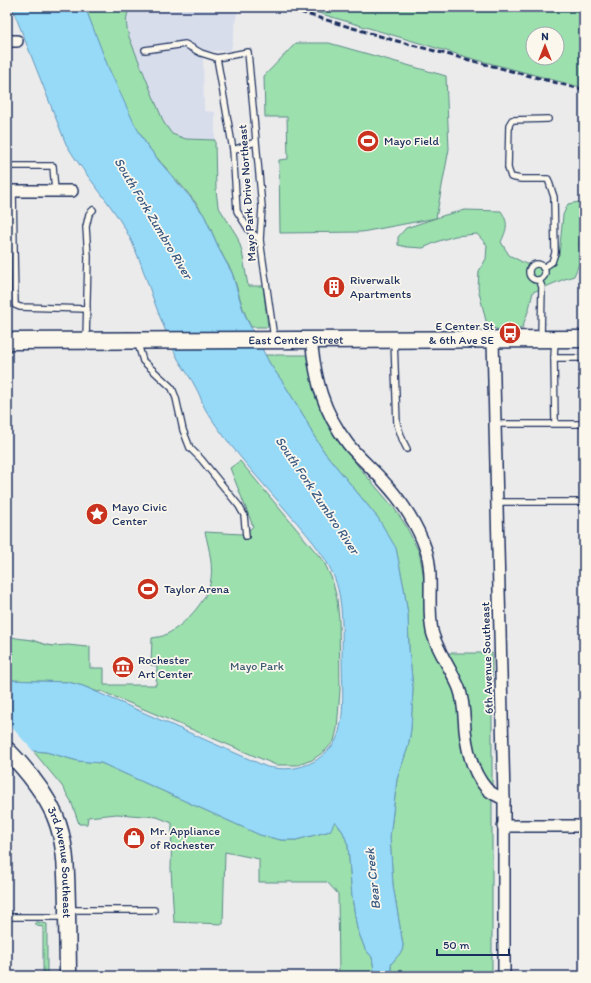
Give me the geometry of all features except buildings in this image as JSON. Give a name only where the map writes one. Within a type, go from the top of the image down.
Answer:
[{"type":"street","points":[[10,191],[72,191]]},
{"type":"street","name":"6th Avenue Southeast","points":[[493,339],[504,799],[504,976]]},
{"type":"street","name":"East Center Street","points":[[7,341],[584,339]]},
{"type":"street","points":[[311,340],[318,384],[323,402],[333,422],[348,444],[387,484],[405,509],[426,550],[429,567],[432,632],[459,689],[464,710],[467,750],[478,777],[486,789],[504,799]]},
{"type":"street","name":"3rd Avenue Southeast","points":[[12,755],[40,789],[55,816],[64,844],[66,869],[68,976]]},
{"type":"street","points":[[503,826],[584,826]]},
{"type":"lane","points":[[145,50],[185,44],[201,53],[217,58],[233,150],[237,211],[248,230],[260,240]]},
{"type":"lane","name":"Mayo Park Drive Northeast","points":[[217,58],[248,52],[262,207],[260,240],[274,340]]},
{"type":"lane","points":[[543,268],[552,262],[555,253],[554,197],[548,179],[520,179],[511,177],[508,168],[509,125],[512,120],[548,119]]},
{"type":"lane","points":[[233,150],[256,142]]},
{"type":"lane","points":[[7,166],[52,166],[55,191]]},
{"type":"lane","points":[[10,191],[15,305],[20,308],[87,309]]},
{"type":"lane","points":[[86,341],[88,257],[86,228],[89,214],[93,210]]},
{"type":"lane","points":[[539,280],[531,278],[529,271],[531,266],[536,264],[543,268]]},
{"type":"lane","points":[[539,280],[544,275],[543,268]]},
{"type":"lane","points":[[539,280],[542,287],[548,339],[554,358],[555,423]]},
{"type":"lane","points":[[394,339],[397,424],[403,441],[408,449]]},
{"type":"lane","points":[[138,341],[143,361],[172,388],[176,398],[183,430],[190,448],[201,459],[239,506],[244,515],[246,536]]},
{"type":"lane","points":[[554,358],[584,358]]},
{"type":"lane","points":[[494,424],[584,424]]},
{"type":"lane","points":[[496,502],[584,502]]},
{"type":"lane","points":[[7,917],[154,910]]},
{"type":"shaded area","points":[[130,7],[238,7],[231,51],[203,51],[204,111],[215,112],[215,140],[186,139],[172,134],[163,123],[129,37],[126,25],[126,15]]},
{"type":"green space","points":[[85,7],[130,7],[126,22],[129,37],[164,123],[172,134],[186,139],[215,140],[216,190],[218,206],[237,236],[242,251],[248,286],[263,286],[268,327],[251,327],[243,308],[232,272],[204,215],[191,197],[154,154],[137,130],[112,78]]},
{"type":"green space","points":[[298,7],[584,7],[584,88],[470,58]]},
{"type":"green space","name":"Mayo Field","points":[[296,43],[329,43],[446,76],[449,149],[436,218],[362,232],[280,233],[279,160],[288,159],[287,117],[265,117],[264,76]]},
{"type":"green space","points":[[579,202],[584,208],[584,230],[580,236],[579,246],[583,255],[574,276],[563,279],[533,292],[522,328],[518,330],[504,331],[487,325],[478,288],[479,271],[486,259],[487,245],[477,234],[455,236],[423,248],[398,245],[398,237],[406,228],[445,215],[465,210],[501,211],[505,219],[506,226],[501,242],[509,255],[526,264],[545,263],[559,255],[563,215],[568,204]]},
{"type":"green space","points":[[265,355],[310,355],[345,447],[358,466],[394,508],[405,524],[419,552],[423,572],[427,624],[447,653],[492,653],[492,976],[391,976],[391,964],[402,951],[403,945],[393,886],[390,837],[397,779],[408,747],[411,729],[413,688],[409,649],[408,615],[404,588],[396,549],[378,518],[325,453],[312,433],[305,418]]},
{"type":"green space","name":"Mayo Park","points":[[240,461],[324,562],[332,579],[337,599],[339,619],[340,690],[337,729],[334,741],[325,751],[312,760],[298,765],[276,765],[101,691],[98,692],[68,682],[7,680],[7,635],[54,646],[90,646],[90,668],[104,668],[104,685],[156,685],[157,666],[151,665],[152,638],[167,634],[187,619],[204,599],[210,584],[211,565],[205,532],[242,534],[247,533],[253,526],[230,468]]},
{"type":"green space","points":[[33,751],[46,752],[78,761],[101,763],[260,835],[281,840],[296,840],[330,831],[334,821],[343,832],[348,845],[352,897],[357,928],[365,949],[372,957],[375,976],[339,976],[338,894],[327,882],[259,882],[259,859],[225,852],[223,924],[174,922],[171,869],[172,823],[157,817],[117,814],[88,817],[87,824],[79,824],[71,801],[62,786]]},
{"type":"green space","points":[[35,923],[47,924],[47,976],[43,973],[43,927],[37,926]]},
{"type":"water","points":[[12,7],[85,7],[109,69],[134,123],[146,144],[204,215],[221,253],[232,273],[247,320],[270,364],[284,384],[325,453],[378,518],[396,548],[408,615],[409,649],[413,688],[411,729],[408,747],[397,779],[390,837],[393,885],[403,945],[402,951],[391,964],[391,976],[375,976],[372,957],[365,949],[357,928],[352,897],[348,845],[343,832],[335,821],[330,831],[296,840],[281,840],[260,835],[101,763],[78,761],[46,752],[7,749],[7,680],[68,682],[83,686],[267,767],[280,769],[297,768],[309,764],[329,749],[336,740],[339,731],[343,699],[342,615],[337,584],[333,574],[314,543],[236,452],[205,409],[198,391],[173,349],[156,308],[132,242],[109,204],[82,169],[66,144]]},
{"type":"pier","points":[[7,722],[35,753],[7,751]]},
{"type":"railway","points":[[283,7],[393,40],[584,90]]},
{"type":"place","name":"Mayo Field","points":[[368,141]]},
{"type":"place","name":"Riverwalk Apartments","points":[[334,287]]},
{"type":"place","name":"E Center St & 6th Ave SE","points":[[510,333]]},
{"type":"place","name":"Mayo Civic Center","points":[[97,514]]},
{"type":"place","name":"Taylor Arena","points":[[148,589]]},
{"type":"place","name":"Rochester Art Center","points":[[123,667]]},
{"type":"place","name":"Mr. Appliance of Rochester","points":[[134,838]]},
{"type":"water label","name":"South Fork Zumbro River","points":[[154,218]]},
{"type":"water label","name":"South Fork Zumbro River","points":[[318,495]]},
{"type":"water label","name":"Bear Creek","points":[[372,879]]}]
